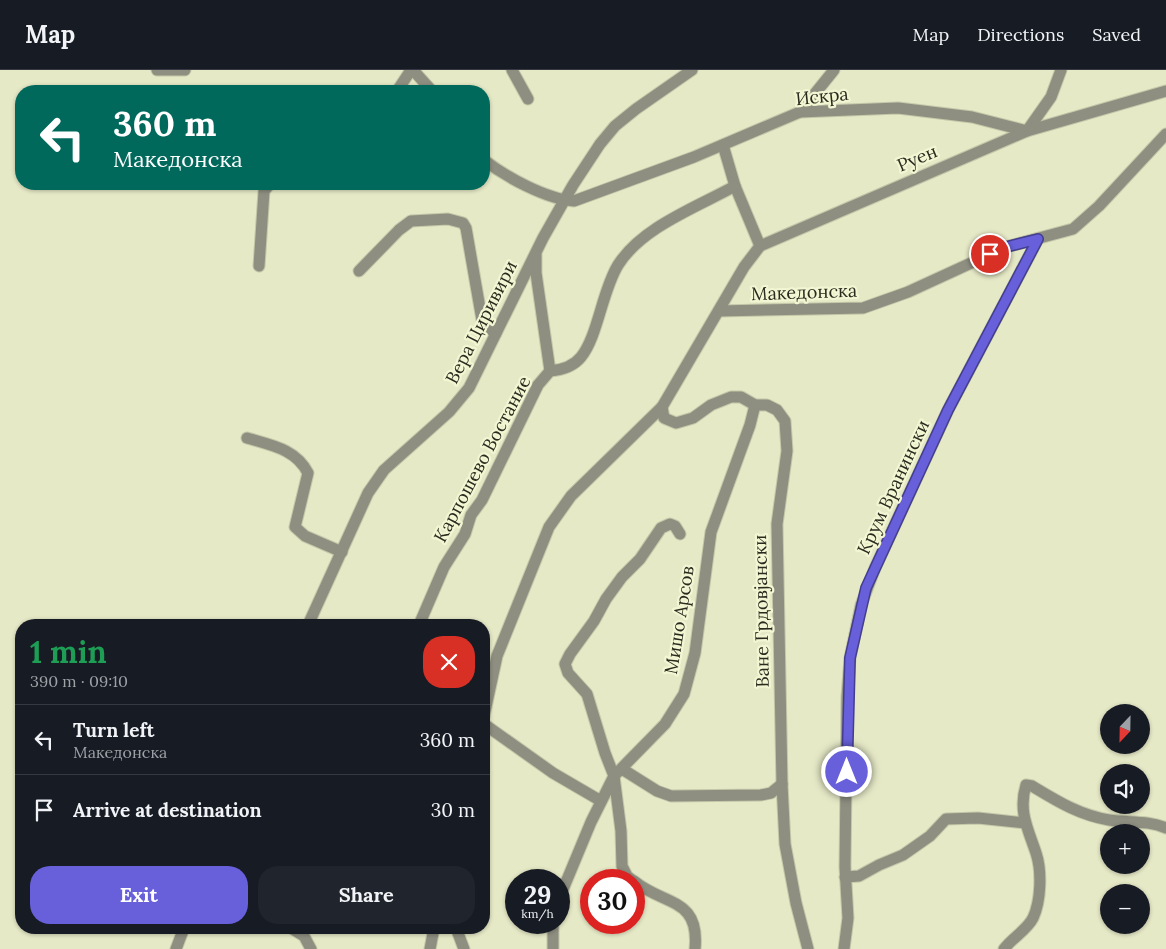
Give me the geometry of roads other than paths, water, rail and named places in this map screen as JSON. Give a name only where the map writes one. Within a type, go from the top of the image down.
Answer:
[{"type":"street","points":[[157,70],[185,70]]},
{"type":"street","points":[[401,85],[412,70],[426,85]]},
{"type":"street","points":[[512,70],[528,99]]},
{"type":"street","name":"Вера Циривири","points":[[311,619],[376,479],[459,401],[476,376],[564,200],[600,144],[615,126],[692,70]]},
{"type":"street","points":[[800,112],[834,70]]},
{"type":"street","points":[[1027,131],[1051,97],[1061,70]]},
{"type":"street","name":"Руен","points":[[490,688],[497,656],[549,527],[572,496],[662,407],[750,257],[760,246],[1027,131],[1166,91]]},
{"type":"street","name":"Искра","points":[[564,200],[574,201],[590,196],[723,145],[800,112],[898,108],[972,117],[1027,131]]},
{"type":"street","name":"Македонска","points":[[719,311],[863,308],[908,292],[1006,247],[1073,228],[1084,220],[1166,134]]},
{"type":"street","points":[[723,145],[735,186],[760,246]]},
{"type":"street","points":[[490,164],[500,172],[564,200]]},
{"type":"street","name":"Карпошево Востание","points":[[422,619],[444,567],[465,534],[471,515],[482,500],[527,405],[550,371],[562,370],[580,358],[590,338],[606,291],[618,265],[631,248],[647,234],[735,186]]},
{"type":"street","points":[[259,266],[265,190]]},
{"type":"street","points":[[358,271],[399,230],[411,221],[448,219],[463,223],[466,228],[482,320],[488,328],[496,333]]},
{"type":"street","name":"Крум Вранински","points":[[844,949],[848,918],[845,877],[848,688],[850,658],[866,588],[948,410],[1038,239]]},
{"type":"street","points":[[536,254],[536,273],[550,371]]},
{"type":"street","name":"Ване Грдовјански","points":[[662,407],[664,418],[676,423],[693,418],[711,404],[731,397],[741,397],[755,405],[767,405],[777,410],[785,422],[787,435],[784,486],[777,524],[782,784],[785,844],[796,902],[808,949]]},
{"type":"street","name":"Мишо Арсов","points":[[570,874],[601,802],[618,773],[666,724],[684,694],[696,653],[711,532],[750,425],[755,405]]},
{"type":"street","points":[[247,438],[289,451],[303,462],[308,473],[295,527],[305,536],[342,552]]},
{"type":"street","points":[[624,869],[622,866],[618,773],[605,753],[587,694],[568,673],[565,664],[594,621],[606,599],[622,577],[640,559],[661,528],[670,524],[675,526],[680,534]]},
{"type":"street","points":[[490,728],[553,773],[601,802]]},
{"type":"street","points":[[618,773],[671,796],[761,795],[771,793],[782,784]]},
{"type":"street","points":[[1004,949],[1031,922],[1037,908],[1039,867],[1025,823],[1023,795],[1026,785],[1032,786],[1063,805],[1088,816],[1136,821],[1166,828]]},
{"type":"street","points":[[845,877],[859,876],[903,855],[930,836],[946,819],[978,818],[1025,823]]},
{"type":"street","points":[[645,887],[675,903],[688,913],[695,926],[695,949]]},
{"type":"street","points":[[176,949],[182,934]]},
{"type":"street","points":[[301,934],[304,936],[311,949]]},
{"type":"street","points":[[430,949],[433,934]]},
{"type":"street","points":[[458,934],[464,949]]},
{"type":"street","points":[[553,934],[553,949]]}]
